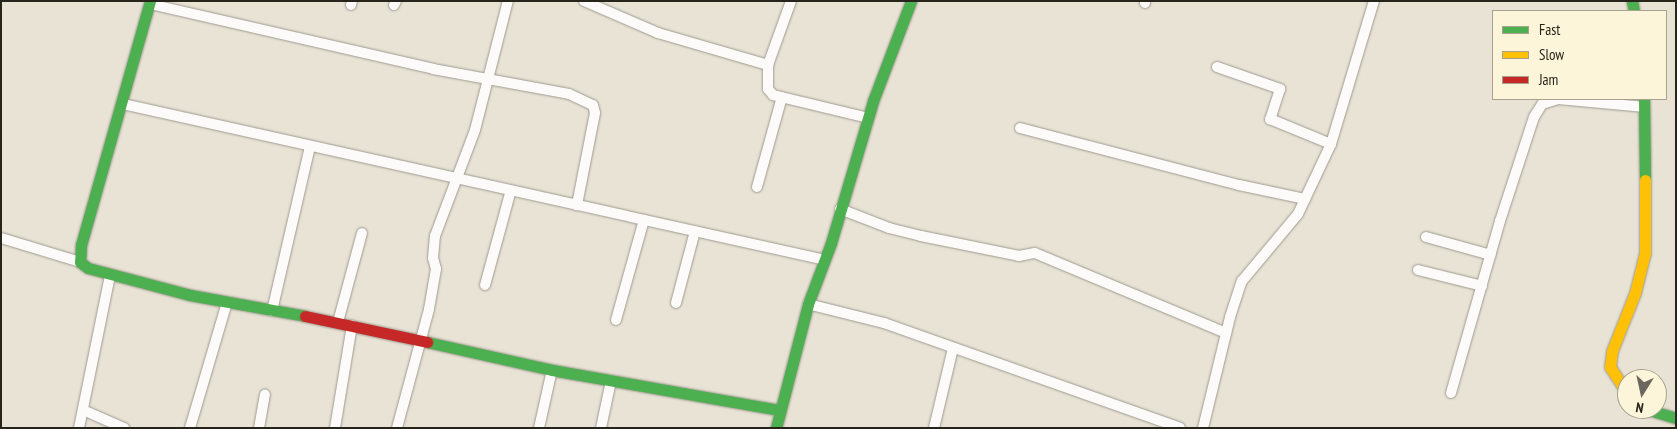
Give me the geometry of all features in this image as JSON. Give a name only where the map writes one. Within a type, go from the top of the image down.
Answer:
[{"type":"street","points":[[396,428],[418,342],[429,309],[436,269],[433,258],[435,236],[475,130],[500,25],[508,1]]},
{"type":"street","points":[[584,1],[658,33],[768,65]]},
{"type":"street","points":[[791,1],[768,65],[768,89],[782,97],[868,118]]},
{"type":"street","points":[[776,428],[779,410],[808,304],[825,260],[868,118],[911,1]]},
{"type":"street","points":[[1203,428],[1226,333],[1248,271],[1271,248],[1305,199],[1331,144],[1374,1]]},
{"type":"street","points":[[80,262],[81,245],[150,2],[488,79],[569,94],[595,107],[577,205]]},
{"type":"street","points":[[1217,67],[1280,89],[1270,118],[1331,144]]},
{"type":"street","points":[[756,187],[782,97]]},
{"type":"street","points":[[1451,394],[1491,255],[1534,117],[1542,104],[1555,100]]},
{"type":"street","points":[[1580,100],[1645,103],[1645,253],[1635,293],[1612,351],[1610,367],[1617,379]]},
{"type":"street","points":[[122,104],[825,260]]},
{"type":"street","points":[[1020,128],[1239,185],[1305,199]]},
{"type":"street","points":[[272,311],[310,146]]},
{"type":"street","points":[[486,285],[511,190]]},
{"type":"street","points":[[840,209],[889,228],[921,236],[1019,256],[1035,253],[1226,333]]},
{"type":"street","points":[[616,320],[644,220]]},
{"type":"street","points":[[676,303],[695,231]]},
{"type":"street","points":[[338,322],[362,233]]},
{"type":"street","points":[[1426,237],[1491,255]]},
{"type":"street","points":[[1,238],[80,262],[110,276],[226,302],[338,322],[418,342],[552,370],[779,410]]},
{"type":"street","points":[[1418,270],[1482,286]]},
{"type":"street","points":[[79,428],[110,276]]},
{"type":"street","points":[[190,428],[226,302]]},
{"type":"street","points":[[808,304],[884,323],[1180,428]]},
{"type":"street","points":[[335,428],[352,325]]},
{"type":"street","points":[[934,428],[953,348]]},
{"type":"street","points":[[539,428],[552,370]]},
{"type":"street","points":[[601,428],[611,381]]},
{"type":"street","points":[[259,428],[266,395]]},
{"type":"street","points":[[83,410],[124,428]]},
{"type":"traffic: fast","points":[[150,1],[81,245],[80,262],[88,268],[190,295],[305,316]]},
{"type":"traffic: fast","points":[[776,428],[808,304],[831,243],[873,101],[911,1]]},
{"type":"traffic: fast","points":[[1632,1],[1634,10]]},
{"type":"traffic: fast","points":[[1644,100],[1645,180]]},
{"type":"traffic: fast","points":[[427,342],[552,370],[779,410]]},
{"type":"traffic: fast","points":[[1667,415],[1676,418]]},
{"type":"traffic: slow","points":[[1617,378],[1610,367],[1612,351],[1635,293],[1645,253],[1645,180]]},
{"type":"traffic: jam","points":[[305,316],[427,342]]}]
